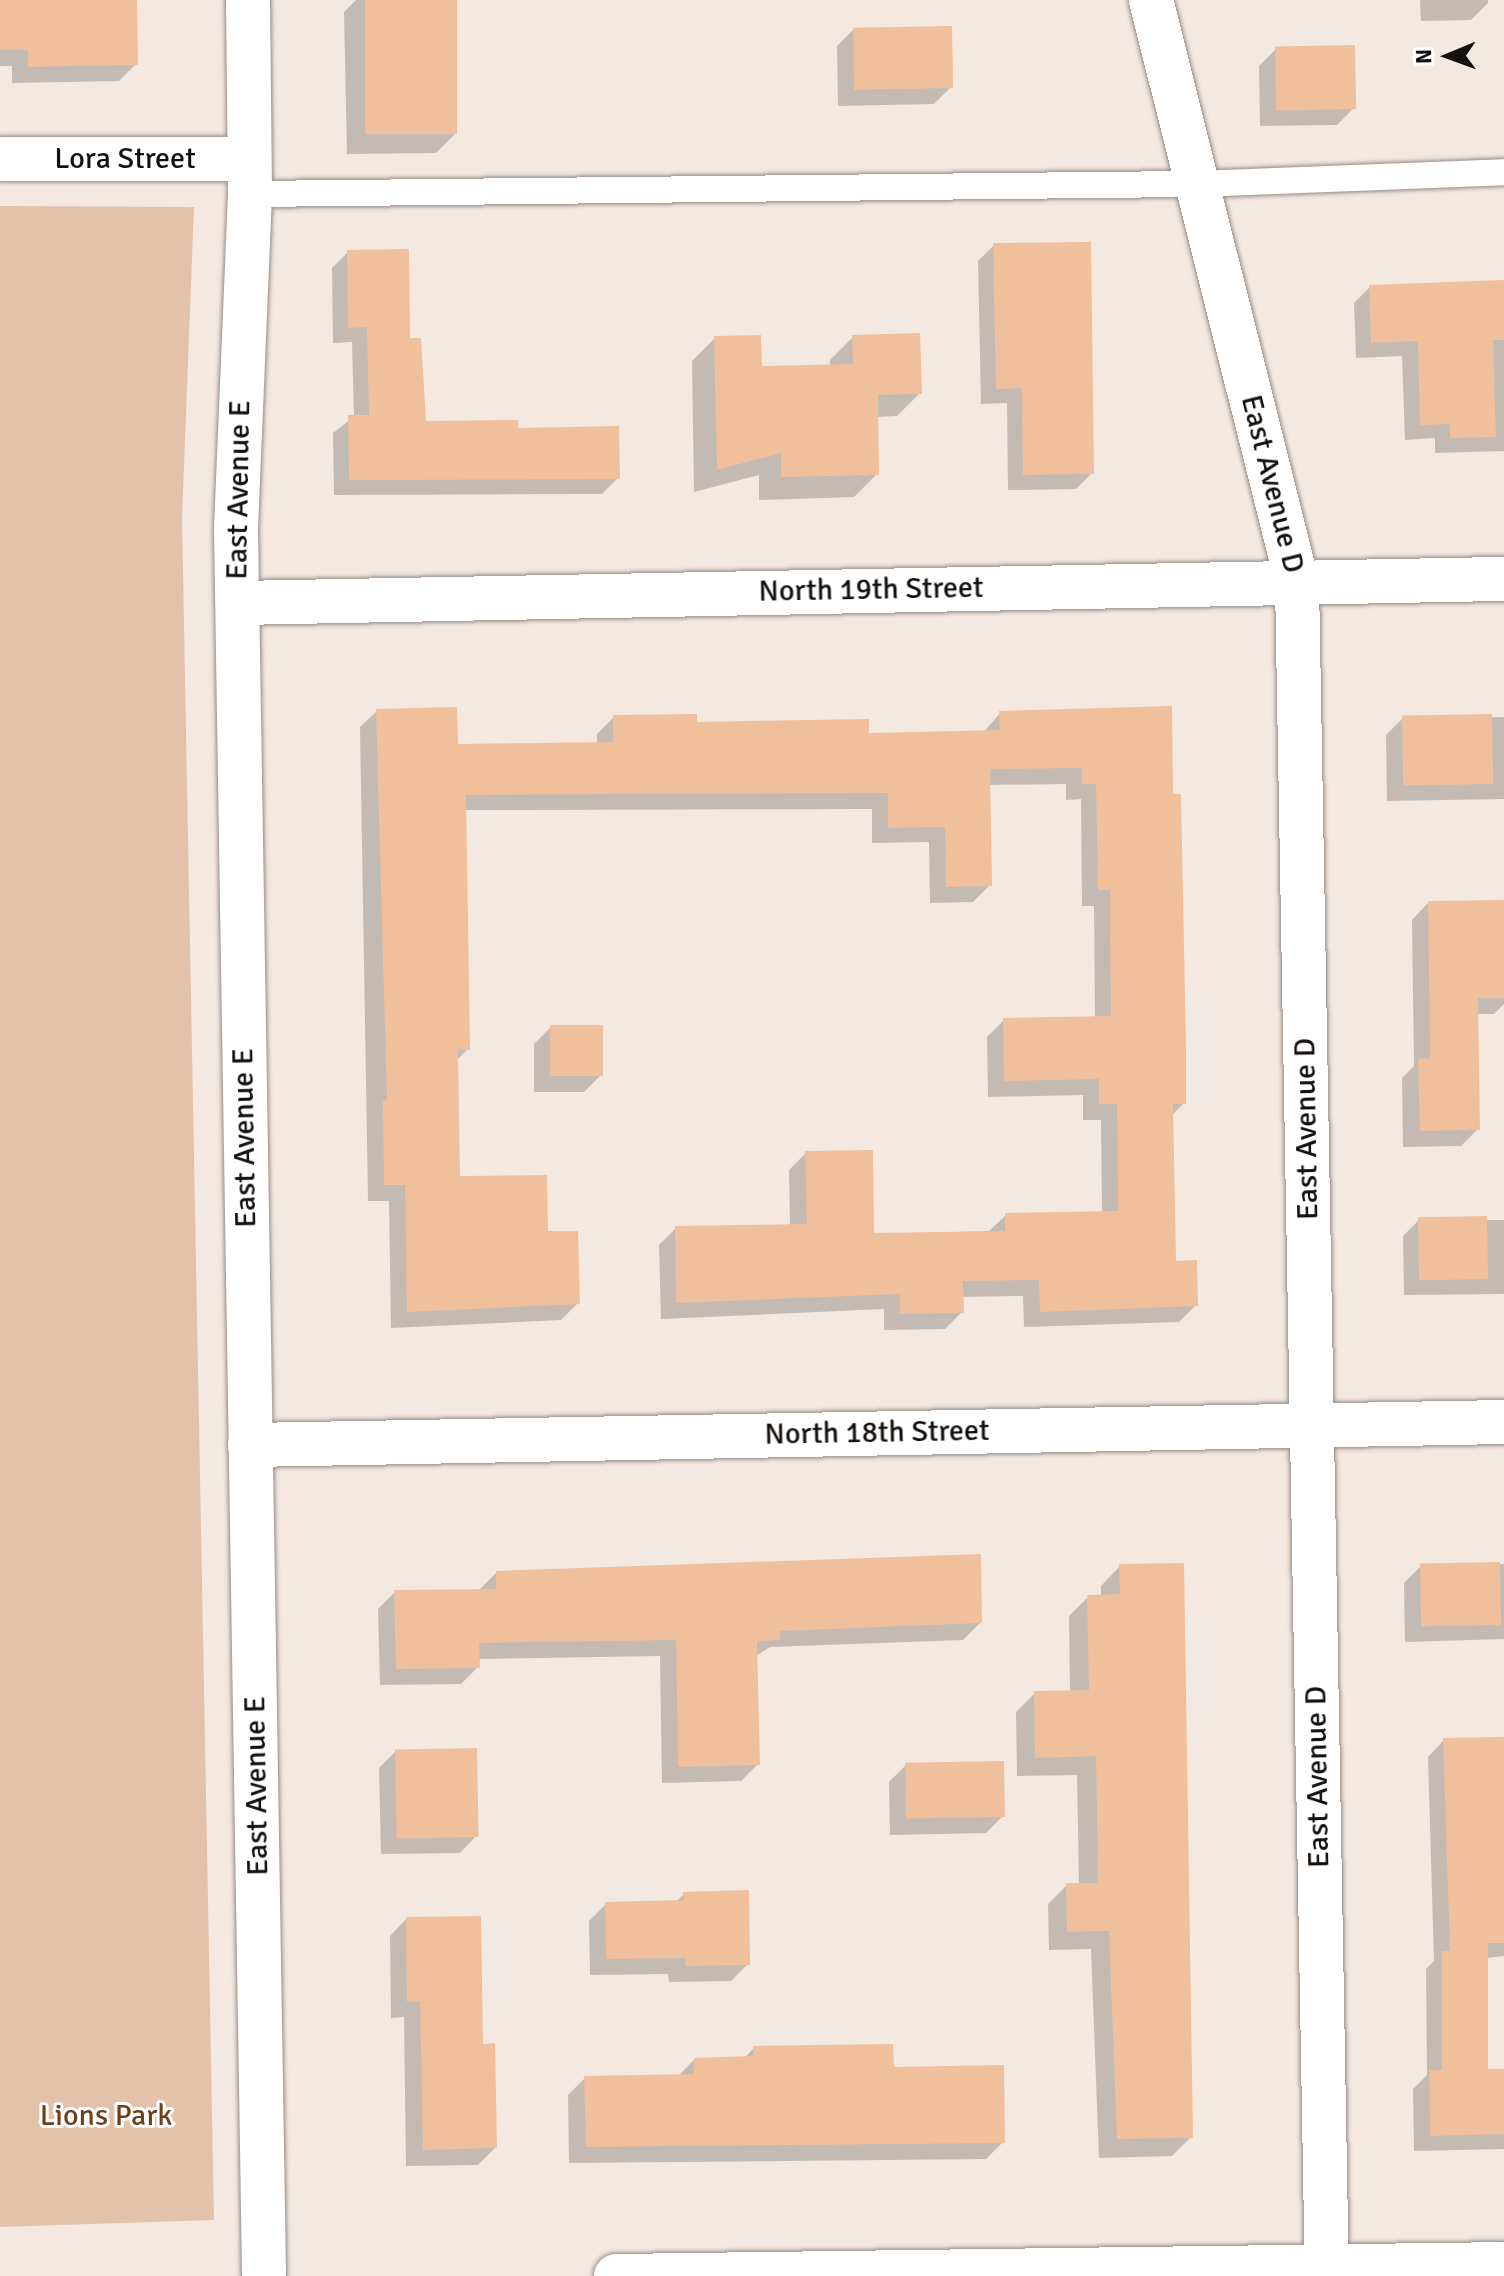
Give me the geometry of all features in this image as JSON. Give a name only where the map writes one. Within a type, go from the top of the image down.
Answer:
[{"type":"street","name":"East Avenue E","points":[[248,0],[250,176],[238,465],[238,603],[264,2276]]},
{"type":"street","name":"East Avenue D","points":[[1151,0],[1297,582],[1327,2271]]},
{"type":"street","name":"Lora Street","points":[[0,159],[250,176]]},
{"type":"street","name":"North 19th Street","points":[[238,603],[1504,579]]},
{"type":"street","name":"North 18th Street","points":[[250,1445],[1504,1422]]},
{"type":"street","points":[[616,2276],[1327,2271],[1504,2264]]},
{"type":"lane","points":[[250,176],[1197,184],[1324,175],[1504,172]]},
{"type":"green space","name":"Lions Park","points":[[0,206],[194,207],[182,518],[214,2220],[0,2227]]},
{"type":"building","points":[[0,0],[137,0],[138,65],[28,67],[28,50],[0,50]]},
{"type":"building","points":[[365,0],[457,0],[457,134],[365,134]]},
{"type":"building","points":[[952,26],[953,88],[854,90],[853,28]]},
{"type":"building","points":[[1355,45],[1356,109],[1276,110],[1275,46]]},
{"type":"building","points":[[1091,242],[1094,474],[1023,475],[1022,388],[996,389],[993,243]]},
{"type":"building","points":[[409,249],[410,338],[421,338],[426,421],[518,420],[518,428],[619,426],[620,479],[349,480],[348,415],[369,415],[367,327],[348,328],[347,250]]},
{"type":"building","points":[[1504,280],[1504,340],[1493,340],[1496,437],[1450,438],[1450,424],[1420,425],[1418,341],[1371,343],[1369,285]]},
{"type":"building","points":[[920,333],[922,394],[878,395],[879,475],[781,477],[781,453],[717,470],[714,336],[761,335],[762,366],[853,364],[852,335]]},
{"type":"building","points":[[1172,706],[1173,794],[1181,794],[1186,1047],[1186,1104],[1173,1104],[1176,1261],[1197,1260],[1198,1306],[1040,1312],[1039,1280],[963,1281],[964,1313],[900,1314],[900,1294],[676,1303],[675,1226],[807,1224],[805,1151],[873,1150],[874,1233],[1005,1231],[1005,1213],[1118,1211],[1117,1104],[1099,1104],[1099,1079],[1004,1081],[1003,1018],[1111,1016],[1110,890],[1098,890],[1096,784],[1082,784],[1082,768],[990,769],[992,886],[946,887],[945,827],[888,828],[888,793],[466,795],[470,1050],[458,1050],[460,1176],[547,1175],[548,1231],[578,1231],[580,1304],[407,1312],[405,1185],[384,1185],[383,1101],[387,1100],[376,709],[457,707],[458,744],[613,742],[613,715],[697,714],[697,722],[869,719],[869,733],[1000,730],[999,711]]},
{"type":"building","points":[[1492,714],[1493,784],[1403,786],[1402,716]]},
{"type":"building","points":[[1504,900],[1504,998],[1478,998],[1480,1130],[1420,1131],[1418,1059],[1430,1058],[1428,901]]},
{"type":"building","points":[[550,1025],[603,1025],[603,1076],[550,1076]]},
{"type":"building","points":[[1487,1216],[1488,1279],[1419,1280],[1418,1217]]},
{"type":"building","points":[[981,1554],[982,1623],[780,1631],[780,1640],[757,1641],[760,1765],[678,1767],[676,1640],[479,1643],[480,1668],[396,1669],[394,1590],[496,1589],[496,1571]]},
{"type":"building","points":[[1500,1562],[1501,1625],[1421,1626],[1420,1563]]},
{"type":"building","points":[[1184,1563],[1193,2138],[1117,2139],[1109,1931],[1067,1932],[1066,1883],[1098,1883],[1096,1756],[1035,1758],[1034,1691],[1089,1690],[1087,1595],[1120,1594],[1119,1564]]},
{"type":"building","points":[[1504,1737],[1504,1943],[1488,1943],[1488,2069],[1504,2069],[1504,2134],[1430,2136],[1429,2070],[1442,2070],[1442,1951],[1450,1951],[1443,1738]]},
{"type":"building","points":[[477,1748],[479,1837],[397,1838],[395,1749]]},
{"type":"building","points":[[1004,1761],[1005,1817],[906,1819],[905,1763]]},
{"type":"building","points":[[749,1890],[750,1965],[685,1966],[685,1958],[606,1959],[605,1902],[684,1900],[683,1892]]},
{"type":"building","points":[[481,1916],[483,2044],[495,2043],[497,2148],[423,2150],[420,2001],[407,2002],[406,1917]]},
{"type":"building","points":[[893,2044],[894,2067],[1004,2065],[1005,2143],[586,2147],[584,2076],[694,2074],[694,2058],[753,2056],[753,2046]]}]
